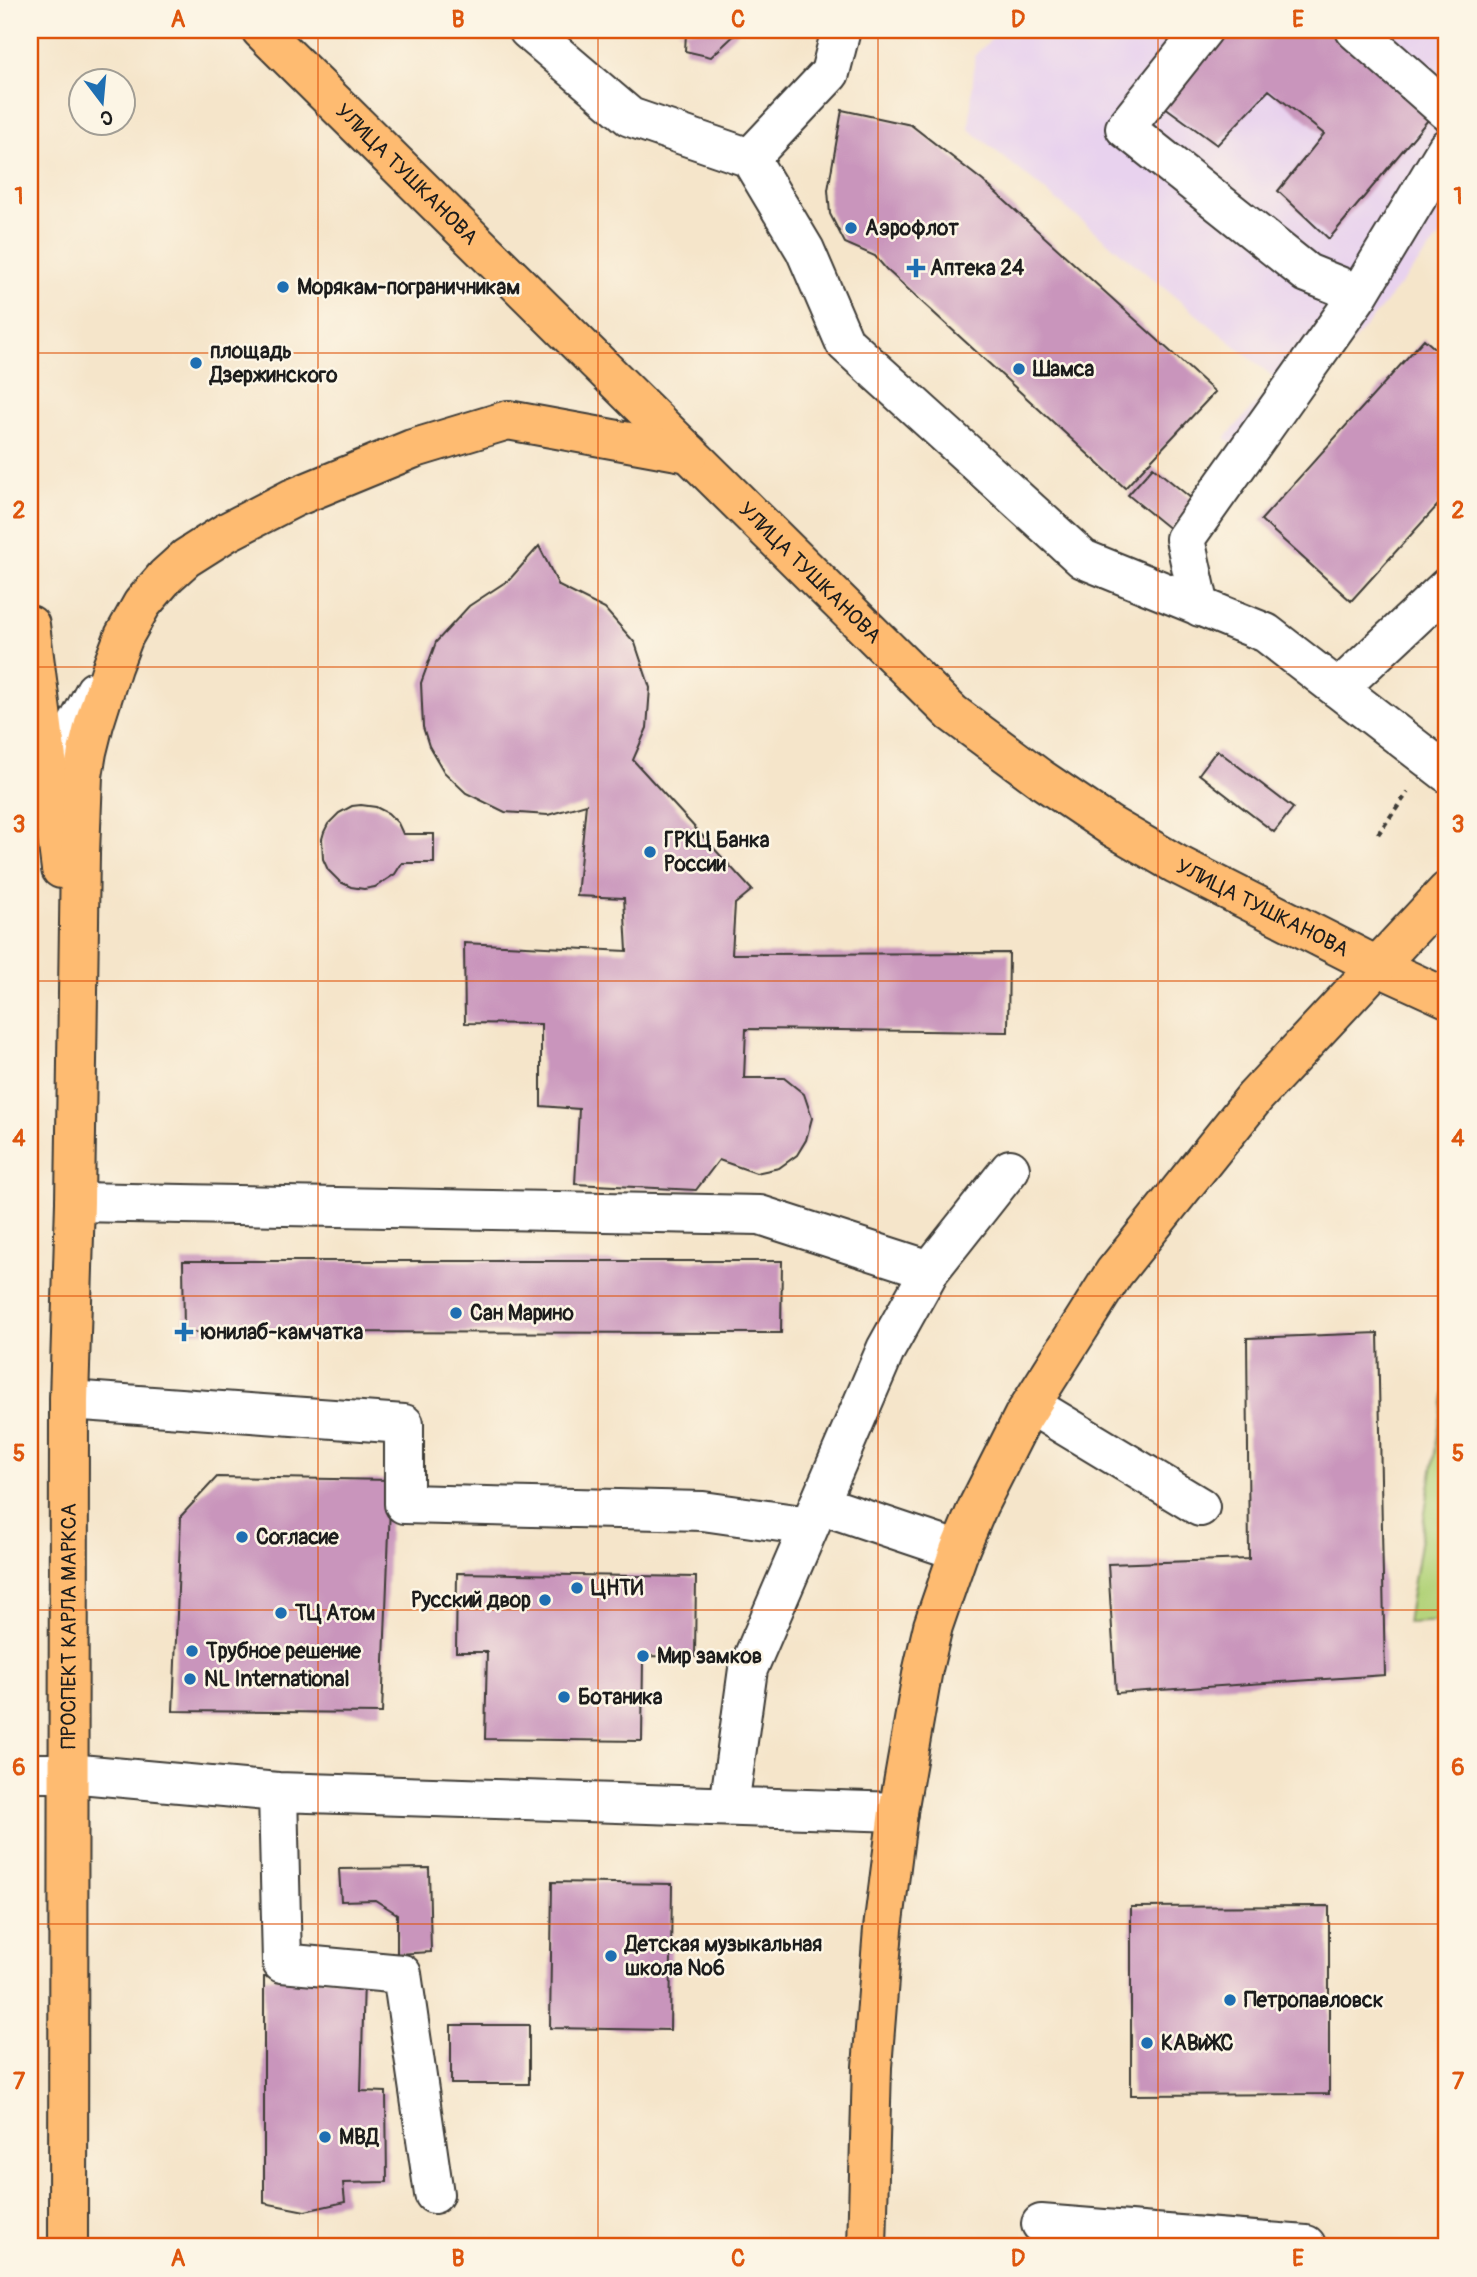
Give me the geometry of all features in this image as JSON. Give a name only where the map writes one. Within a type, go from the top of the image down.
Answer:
[{"type":"main road","name":"УЛИЦА ТУШКАНОВА","points":[[261,30],[952,713],[1109,825],[1176,864],[1377,966],[1447,998]]},
{"type":"main road","points":[[78,1005],[83,776],[94,724],[124,636],[142,604],[166,576],[186,558],[227,532],[293,498],[412,449],[508,420],[689,453]]},
{"type":"main road","points":[[30,625],[40,792],[78,1005]]},
{"type":"main road","points":[[867,2247],[872,2067],[883,1929],[898,1812],[933,1626],[959,1551],[1000,1460],[1031,1405],[1114,1273],[1234,1121],[1447,891]]},
{"type":"main road","name":"ПРОСПЕКТ КАРЛА МАРКСА","points":[[68,2247],[69,1400],[78,1005]]},
{"type":"lane","points":[[528,30],[630,117],[750,158],[805,250],[845,343],[1083,559],[1266,633],[1438,767]]},
{"type":"lane","points":[[750,158],[830,73],[841,30]]},
{"type":"lane","points":[[1203,30],[1125,128],[1307,273],[1359,294]]},
{"type":"lane","points":[[1355,30],[1447,111]]},
{"type":"lane","points":[[1200,607],[1185,540],[1359,294],[1447,148]]},
{"type":"lane","points":[[1338,689],[1447,587]]},
{"type":"lane","points":[[40,792],[124,636]]},
{"type":"lane","points":[[729,1806],[748,1668],[886,1349],[930,1270],[1010,1169]]},
{"type":"lane","points":[[75,1202],[760,1215],[930,1270]]},
{"type":"lane","points":[[69,1400],[404,1424],[404,1504],[814,1515],[959,1551]]},
{"type":"lane","points":[[1031,1405],[1200,1507]]},
{"type":"lane","points":[[30,1773],[69,1773],[278,1793],[898,1812]]},
{"type":"lane","points":[[278,1793],[282,1963],[402,1974],[434,2194]]},
{"type":"lane","points":[[1041,2224],[1306,2247]]},
{"type":"path","points":[[1378,834],[1438,767]]},
{"type":"shaded area","points":[[1001,30],[1447,30],[1447,228],[1253,463],[1225,438],[1277,380],[969,129],[975,55]]},
{"type":"green space","points":[[1447,1378],[1447,1621],[1407,1623]]},
{"type":"building","points":[[676,30],[740,30],[711,57],[685,51],[686,33]]},
{"type":"building","points":[[1219,30],[1335,30],[1417,96],[1428,120],[1329,239],[1278,191],[1324,134],[1269,90],[1217,145],[1161,104]]},
{"type":"building","points":[[842,110],[911,125],[983,181],[1215,392],[1125,488],[875,256],[845,243],[830,214],[828,190]]},
{"type":"building","points":[[1424,339],[1447,359],[1447,495],[1351,601],[1261,520]]},
{"type":"building","points":[[1153,467],[1197,503],[1171,530],[1128,495]]},
{"type":"building","name":"ГРКЦ Банка России","points":[[539,546],[559,586],[605,609],[635,643],[650,688],[647,728],[633,760],[752,890],[735,904],[732,954],[1009,953],[1008,1032],[746,1029],[744,1078],[784,1078],[804,1094],[812,1118],[806,1140],[797,1155],[779,1168],[756,1173],[719,1160],[696,1190],[575,1184],[579,1109],[541,1106],[541,1024],[465,1023],[464,943],[627,951],[624,898],[577,896],[586,804],[548,815],[505,812],[466,793],[444,772],[429,746],[423,727],[421,683],[436,642],[469,606],[510,579]]},
{"type":"building","points":[[1217,750],[1293,808],[1274,832],[1199,774]]},
{"type":"building","points":[[352,806],[376,807],[388,813],[398,823],[403,834],[434,834],[434,863],[402,863],[395,874],[375,887],[364,889],[340,882],[328,870],[323,859],[322,839],[328,824],[339,813]]},
{"type":"building","points":[[183,1261],[782,1261],[781,1333],[184,1332]]},
{"type":"building","points":[[1378,1333],[1385,1675],[1116,1693],[1108,1564],[1249,1559],[1247,1338]]},
{"type":"building","name":"ТЦ Атом","points":[[217,1477],[391,1480],[382,1713],[173,1711],[181,1516]]},
{"type":"building","points":[[457,1573],[696,1577],[695,1657],[643,1656],[642,1741],[485,1739],[487,1652],[456,1652]]},
{"type":"building","points":[[429,1868],[431,1952],[397,1954],[397,1914],[375,1900],[341,1901],[339,1869]]},
{"type":"building","name":"Детская музыкальная школа №6","points":[[552,1882],[672,1884],[670,2030],[550,2028]]},
{"type":"building","name":"Петропавловск","points":[[1329,1906],[1329,2094],[1131,2095],[1131,1907]]},
{"type":"building","name":"МВД","points":[[264,1977],[364,1979],[361,2091],[386,2092],[387,2182],[343,2183],[345,2202],[305,2211],[264,2203]]},
{"type":"building","points":[[451,2025],[529,2025],[529,2084],[451,2084]]},
{"type":"place","name":"Аэрофлот","points":[[851,228]]},
{"type":"place","name":"Аптека 24","points":[[916,268]]},
{"type":"place","name":"Морякам-пограничникам","points":[[283,287]]},
{"type":"place","name":"площадь Дзержинского","points":[[196,363]]},
{"type":"place","name":"Шамса","points":[[1019,369]]},
{"type":"place","name":"ГРКЦ Банка России","points":[[650,852]]},
{"type":"place","name":"Сан Марино","points":[[456,1313]]},
{"type":"place","name":"юнилаб-камчатка","points":[[184,1332]]},
{"type":"place","name":"Согласие","points":[[242,1537]]},
{"type":"place","name":"ЦНТИ","points":[[577,1588]]},
{"type":"place","name":"Русский двор","points":[[545,1600]]},
{"type":"place","name":"ТЦ Атом","points":[[281,1613]]},
{"type":"place","name":"Трубное решение","points":[[192,1651]]},
{"type":"place","name":"Мир замков","points":[[643,1656]]},
{"type":"place","name":"NL International","points":[[190,1679]]},
{"type":"place","name":"Ботаника","points":[[564,1697]]},
{"type":"place","name":"Детская музыкальная школа №6","points":[[611,1956]]},
{"type":"place","name":"Петропавловск","points":[[1230,2000]]},
{"type":"place","name":"КАВиЖС","points":[[1147,2043]]},
{"type":"place","name":"МВД","points":[[325,2137]]}]
